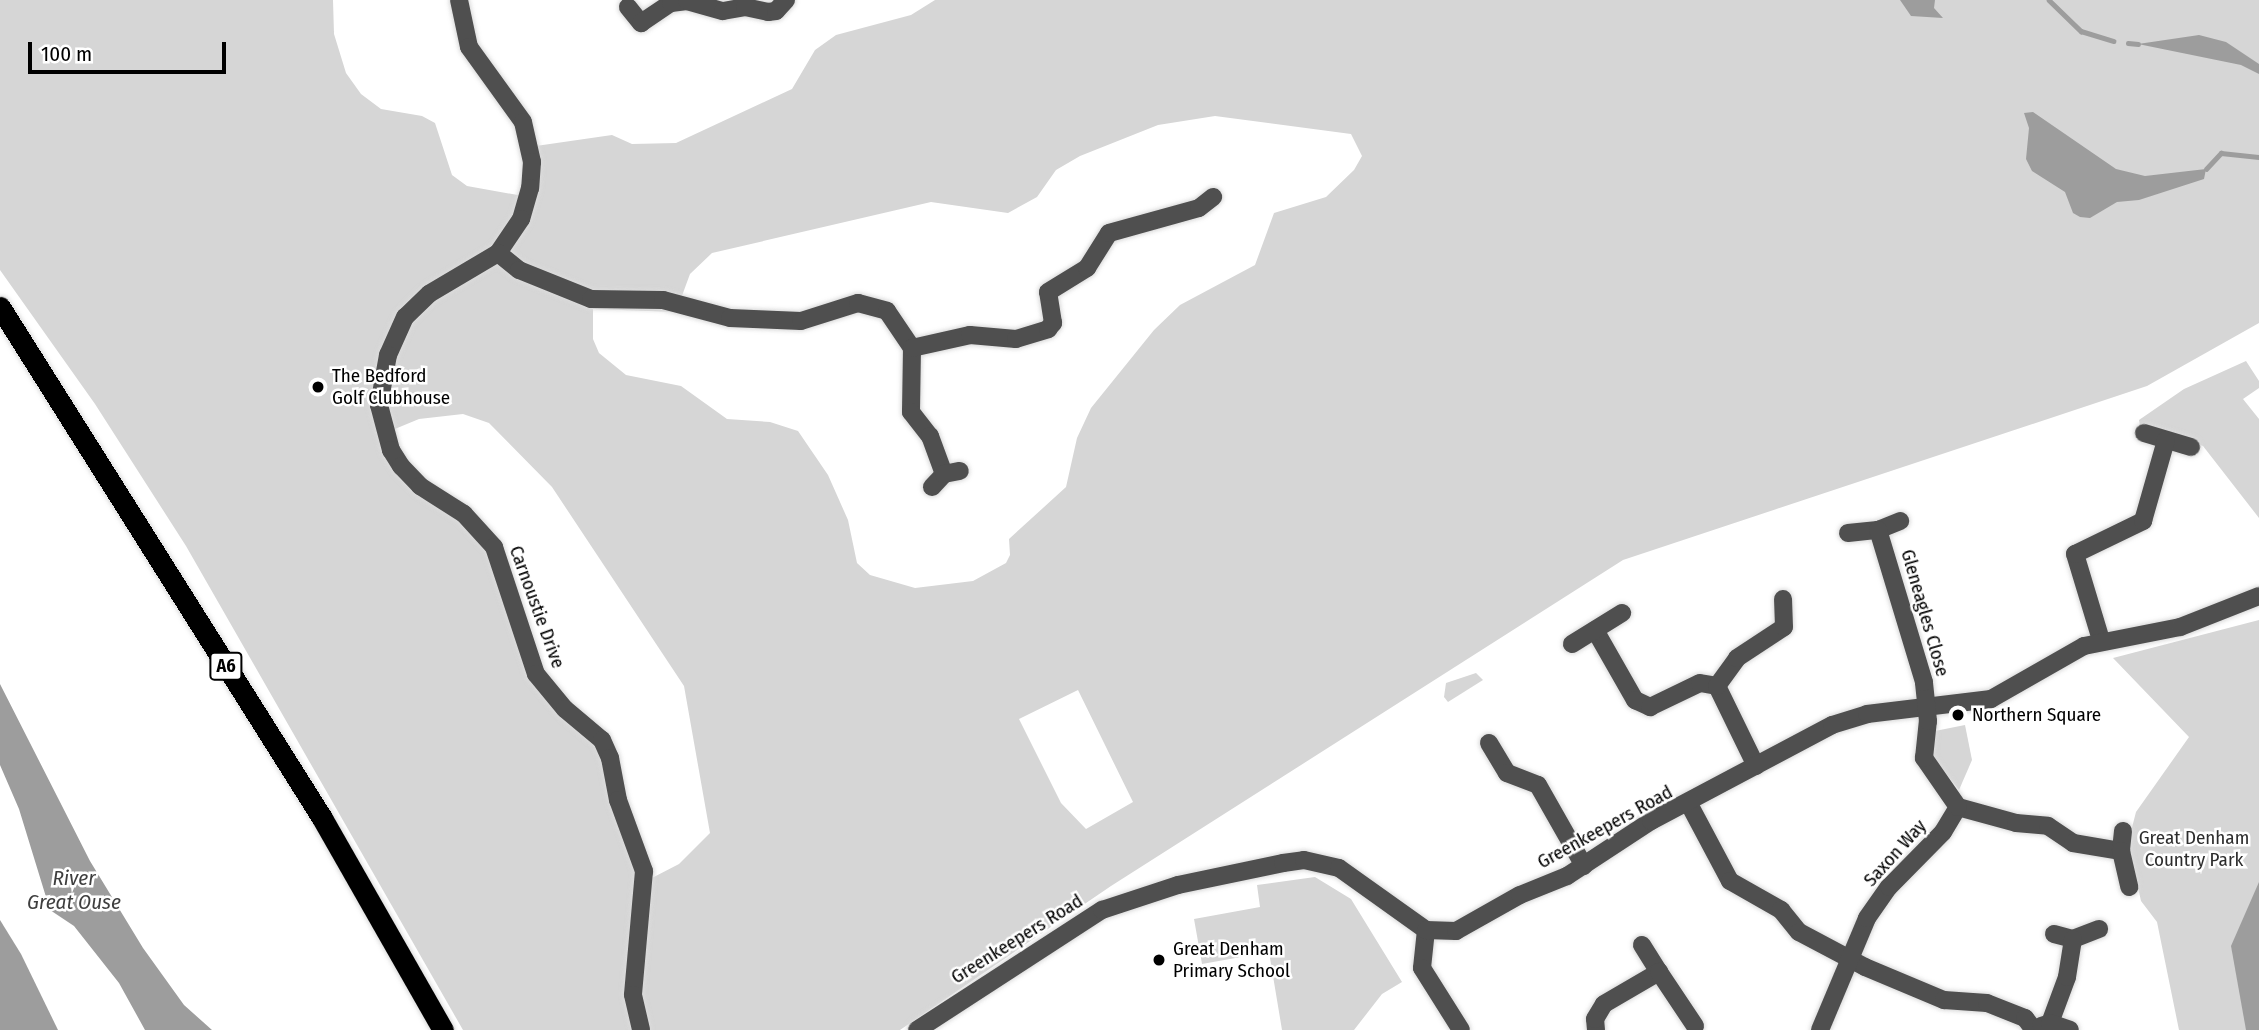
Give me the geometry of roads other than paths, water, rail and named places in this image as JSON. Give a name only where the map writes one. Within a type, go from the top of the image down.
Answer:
[{"type":"highway","name":"A6","points":[[0,307],[322,818],[443,1030]]},
{"type":"street","name":"Carnoustie Drive","points":[[459,0],[469,47],[514,105],[532,162],[521,219],[498,253],[479,268],[429,294],[405,317],[388,355],[379,405],[391,450],[401,466],[420,486],[464,514],[494,547],[536,674],[565,709],[602,740],[610,758],[618,800],[644,871],[633,995],[641,1030]]},
{"type":"street","points":[[628,7],[641,23],[671,3],[687,1],[723,11],[745,8],[768,12],[776,11],[786,0]]},
{"type":"street","points":[[912,348],[970,335],[1016,339],[1048,329],[1053,323],[1048,292],[1087,268],[1109,233],[1203,210]]},
{"type":"street","points":[[498,253],[519,270],[591,299],[663,300],[730,318],[801,321],[842,306],[871,304],[897,321],[912,348],[911,412],[930,436],[945,477]]},
{"type":"street","points":[[2144,433],[2191,447]]},
{"type":"street","points":[[2101,640],[2075,554],[2143,521],[2166,440]]},
{"type":"street","name":"Gleneagles Close","points":[[1848,533],[1878,530],[1900,520]]},
{"type":"street","name":"Gleneagles Close","points":[[1878,530],[1924,682],[1927,708]]},
{"type":"street","name":"Greenkeepers Road","points":[[917,1030],[1102,910],[1178,884],[1283,863],[1304,860],[1339,868],[1426,930],[1456,931],[1584,866],[1651,821],[1689,804],[1756,766],[1847,720],[1991,699],[2101,640],[2180,627],[2259,596]]},
{"type":"street","points":[[1717,687],[1737,658],[1784,627],[1783,599]]},
{"type":"street","points":[[1573,644],[1622,613]]},
{"type":"street","points":[[1595,629],[1635,700],[1650,707],[1700,684],[1717,687]]},
{"type":"street","points":[[1717,687],[1756,766]]},
{"type":"street","points":[[1927,708],[1924,758],[1958,807],[2016,823],[2048,826],[2073,843],[2121,851]]},
{"type":"street","points":[[1489,743],[1507,773],[1538,785],[1584,866]]},
{"type":"street","points":[[1689,804],[1737,888],[1769,901],[1799,932],[1849,958],[1944,1000],[1973,993],[2040,1027],[2070,1030]]},
{"type":"street","name":"Saxon Way","points":[[1820,1030],[1867,918],[1889,887],[1943,832],[1958,807]]},
{"type":"street","points":[[2123,831],[2121,851],[2129,887]]},
{"type":"street","points":[[2054,934],[2073,939],[2099,929]]},
{"type":"street","points":[[1426,930],[1422,968],[1461,1030]]},
{"type":"street","points":[[2040,1027],[2067,977],[2073,939]]},
{"type":"street","points":[[1642,946],[1695,1026]]},
{"type":"street","points":[[1597,1030],[1595,1019],[1604,1004],[1659,972]]},
{"type":"water","points":[[1900,0],[1935,0],[1934,8],[1943,18],[1911,16]]},
{"type":"water","points":[[2199,35],[2226,42],[2259,64],[2259,74],[2241,65],[2138,44]]},
{"type":"water","points":[[2033,112],[2116,169],[2145,176],[2206,169],[2204,179],[2139,200],[2117,202],[2090,218],[2080,217],[2073,213],[2065,192],[2032,171],[2026,159],[2029,128],[2024,113]]},
{"type":"water","name":"River Great Ouse","points":[[0,684],[90,861],[143,948],[184,1005],[212,1030],[145,1030],[119,983],[74,926],[50,910],[19,809],[0,765]]},
{"type":"water","points":[[2259,882],[2259,1030],[2246,1030],[2231,946]]},
{"type":"water","points":[[0,920],[21,954],[58,1030],[0,1030]]},
{"type":"waterway","points":[[2049,0],[2081,31],[2114,41]]},
{"type":"waterway","points":[[2128,43],[2138,44]]},
{"type":"waterway","points":[[2206,169],[2221,153],[2259,157]]},
{"type":"place","name":"The Bedford Golf Clubhouse","points":[[318,387]]},
{"type":"place","name":"Northern Square","points":[[1958,715]]},
{"type":"place","name":"Great Denham Primary School","points":[[1159,960]]},
{"type":"park label","name":"Great Denham Country Park","points":[[2194,849]]}]
